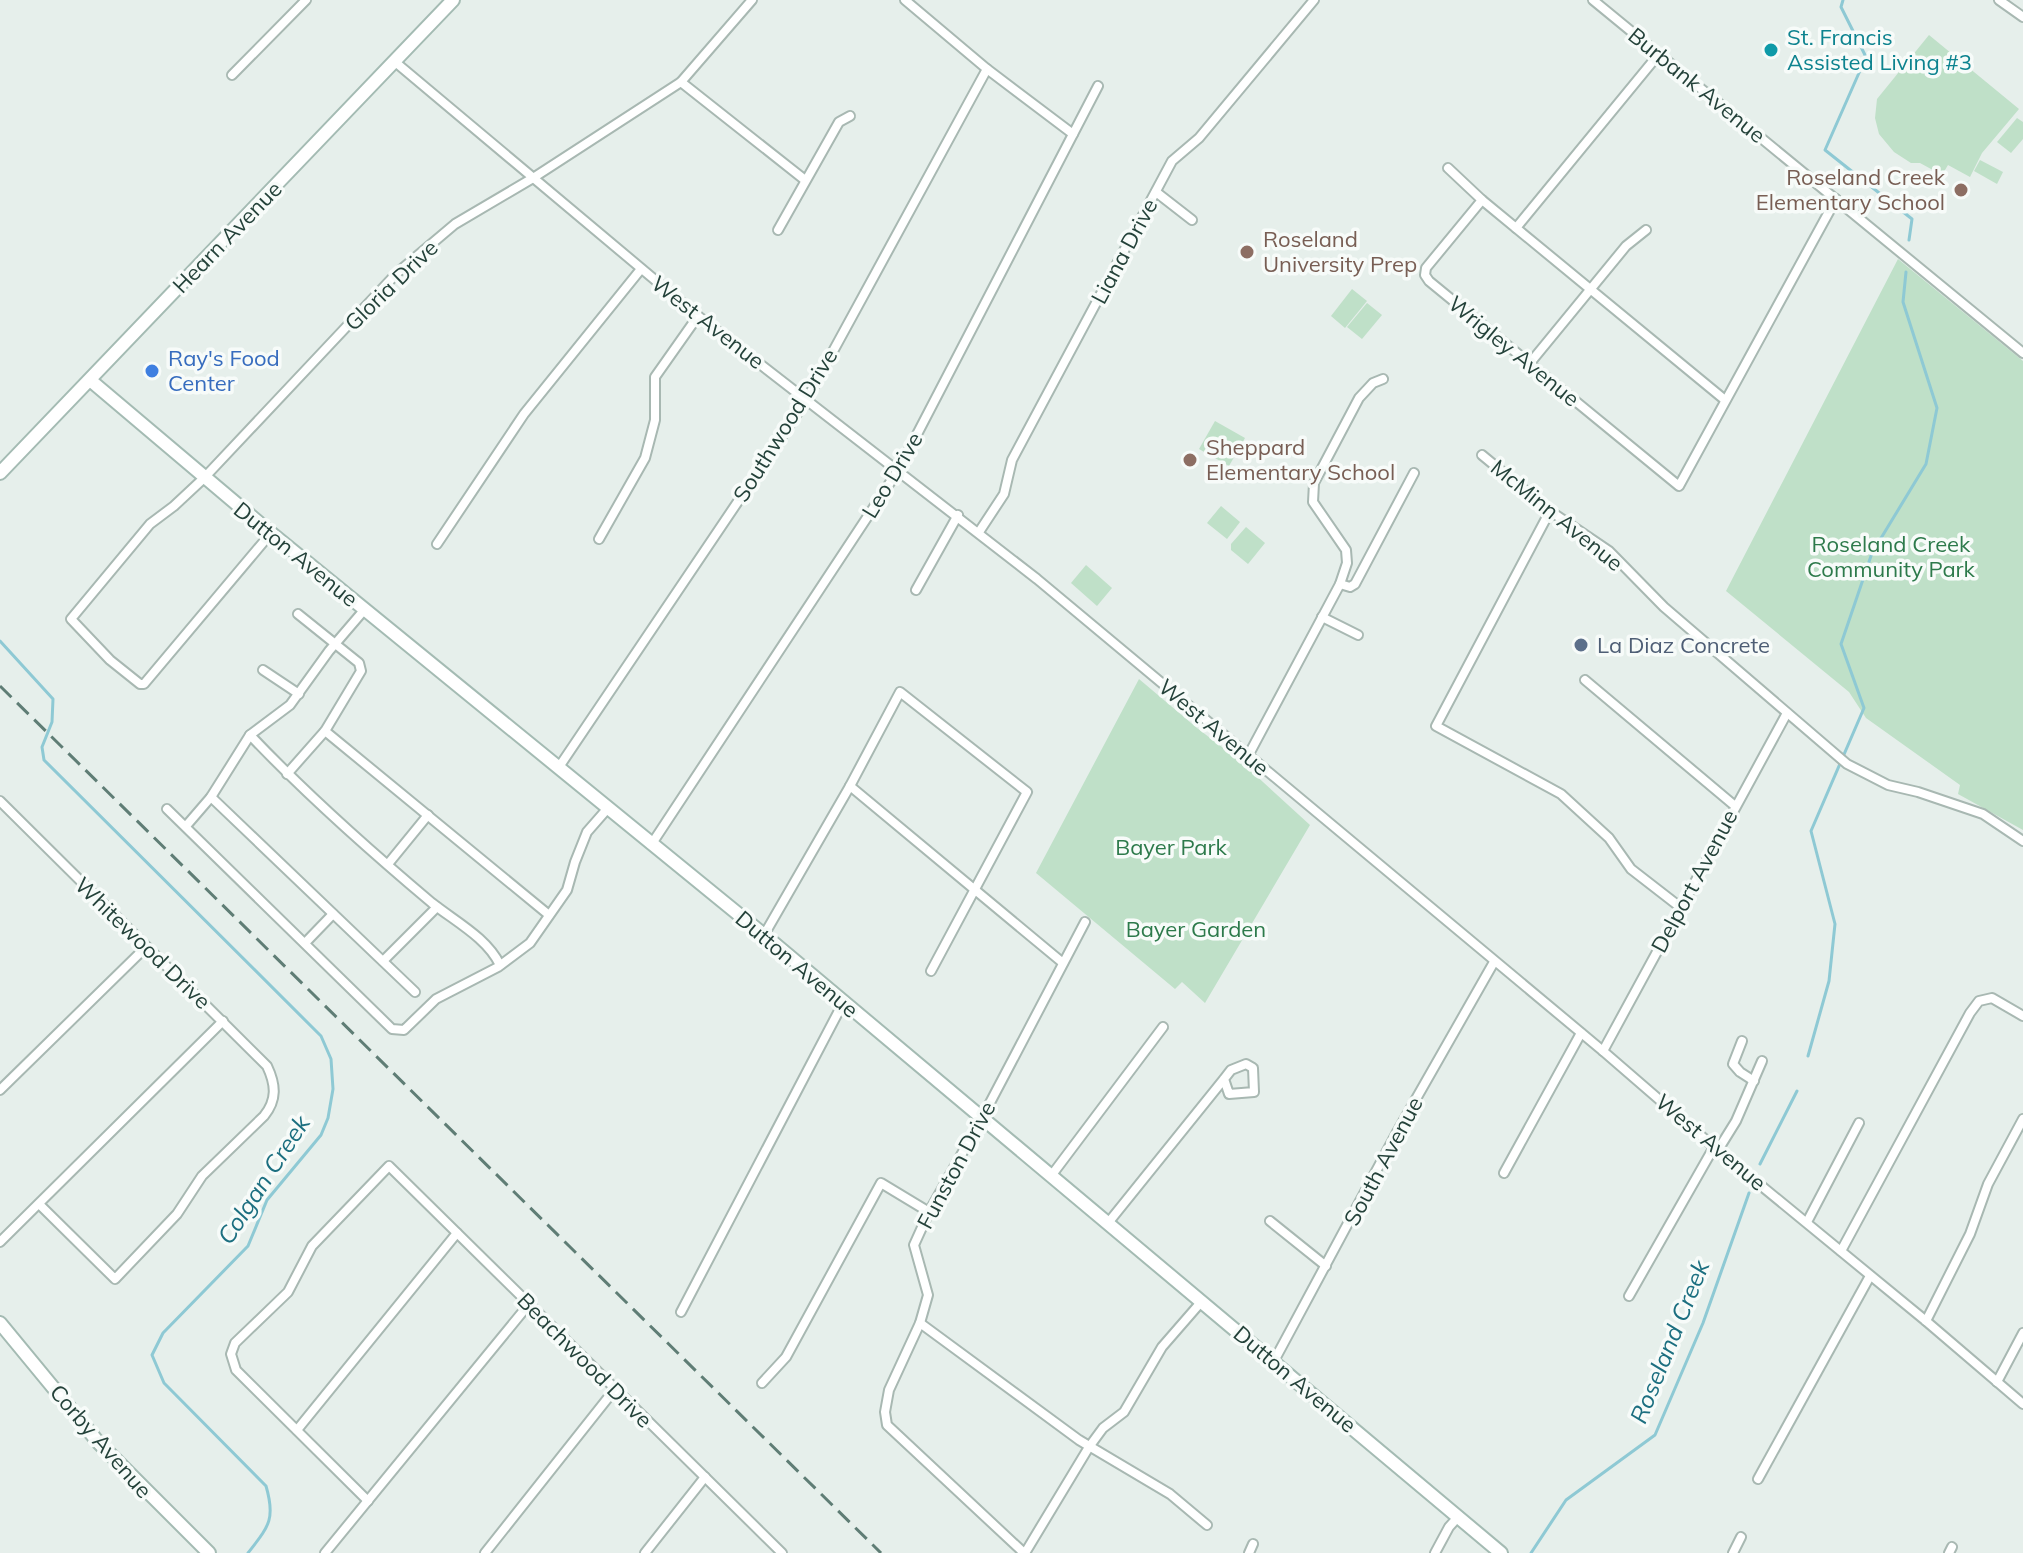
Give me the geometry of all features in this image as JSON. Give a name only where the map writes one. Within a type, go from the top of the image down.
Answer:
[{"type":"main road","name":"Hearn Avenue","points":[[1,470],[394,61],[444,3]]},
{"type":"main road","name":"Dutton Avenue","points":[[90,380],[204,478],[764,935],[1501,1553]]},
{"type":"main road","name":"Corby Avenue","points":[[0,1323],[98,1442],[209,1553]]},
{"type":"street","points":[[232,75],[306,0]]},
{"type":"street","name":"Gloria Drive","points":[[271,533],[144,684],[110,660],[71,619],[150,524],[204,478],[397,273],[455,224],[533,178],[681,82],[752,0]]},
{"type":"street","points":[[905,0],[987,69],[1073,134]]},
{"type":"street","name":"Liana Drive","points":[[979,532],[1004,494],[1012,460],[1172,161],[1199,138],[1314,0]]},
{"type":"street","name":"Burbank Avenue","points":[[1593,0],[2023,353]]},
{"type":"street","points":[[1999,0],[2023,17]]},
{"type":"street","points":[[1516,228],[1658,55]]},
{"type":"street","name":"West Avenue","points":[[394,61],[698,316],[979,532],[2023,1404]]},
{"type":"street","name":"Southwood Drive","points":[[559,767],[807,399],[987,69]]},
{"type":"street","points":[[681,82],[805,180]]},
{"type":"street","name":"Leo Drive","points":[[651,845],[899,469],[1098,86]]},
{"type":"street","points":[[778,230],[839,122],[850,116]]},
{"type":"street","points":[[1448,168],[1482,200],[1725,400],[1836,199]]},
{"type":"street","points":[[1156,192],[1192,220]]},
{"type":"street","name":"Wrigley Avenue","points":[[1482,200],[1431,261],[1425,275],[1434,286],[1679,486],[1725,400]]},
{"type":"street","points":[[1530,363],[1626,246],[1646,230]]},
{"type":"street","points":[[437,544],[524,414],[641,269]]},
{"type":"street","points":[[599,539],[645,458],[655,420],[655,377],[698,316]]},
{"type":"street","points":[[1248,756],[1340,584],[1347,563],[1346,550],[1313,502],[1314,483],[1359,398],[1373,383],[1383,379]]},
{"type":"street","name":"McMinn Avenue","points":[[1482,455],[1550,511],[1609,551],[1664,607],[1847,764],[1888,785],[1983,814],[2023,841]]},
{"type":"street","points":[[1340,584],[1353,586],[1360,576],[1414,473]]},
{"type":"street","points":[[1550,511],[1436,726],[1561,794],[1609,838],[1631,869],[1680,907]]},
{"type":"street","points":[[916,590],[958,515]]},
{"type":"street","points":[[186,826],[211,797],[250,735],[287,708],[365,609]]},
{"type":"street","points":[[287,774],[325,731],[361,671],[359,663],[298,614]]},
{"type":"street","points":[[1322,617],[1358,635]]},
{"type":"street","points":[[263,670],[299,694]]},
{"type":"street","points":[[1585,680],[1735,806]]},
{"type":"street","points":[[764,935],[900,692],[1027,792],[931,971]]},
{"type":"street","name":"Delport Avenue","points":[[1603,1051],[1787,713]]},
{"type":"street","points":[[325,731],[549,915]]},
{"type":"street","points":[[250,735],[287,774],[388,864],[493,950],[500,965]]},
{"type":"street","points":[[850,786],[1063,963]]},
{"type":"street","points":[[211,797],[415,992]]},
{"type":"street","name":"Whitewood Drive","points":[[0,801],[223,1021],[267,1066],[273,1078],[273,1105],[202,1176],[177,1214],[115,1279],[39,1204]]},
{"type":"street","points":[[167,809],[392,1029],[400,1031],[436,999],[500,965],[530,943],[567,890],[587,832],[608,808]]},
{"type":"street","points":[[388,864],[428,815]]},
{"type":"street","points":[[383,961],[437,907]]},
{"type":"street","points":[[305,943],[333,914]]},
{"type":"street","name":"Funston Drive","points":[[1024,1553],[887,1425],[885,1412],[889,1390],[920,1323],[928,1295],[914,1245],[1085,922]]},
{"type":"street","points":[[0,1090],[146,947]]},
{"type":"street","name":"South Avenue","points":[[1274,1361],[1494,962]]},
{"type":"street","points":[[1841,1251],[1979,1001],[1992,998],[2023,1016]]},
{"type":"street","points":[[681,1312],[843,1003]]},
{"type":"street","points":[[0,1242],[223,1021]]},
{"type":"street","points":[[1051,1176],[1163,1027]]},
{"type":"street","points":[[1504,1173],[1581,1033]]},
{"type":"street","points":[[1742,1041],[1733,1064],[1754,1081]]},
{"type":"street","points":[[1629,1296],[1716,1149],[1736,1121],[1762,1061]]},
{"type":"street","points":[[1108,1223],[1224,1079]]},
{"type":"street","points":[[1926,1321],[1970,1234],[1988,1184],[2023,1119]]},
{"type":"street","points":[[1807,1222],[1859,1123]]},
{"type":"street","name":"Beachwood Drive","points":[[297,1430],[236,1370],[231,1354],[235,1343],[288,1292],[312,1246],[389,1166],[781,1553]]},
{"type":"street","points":[[762,1383],[786,1357],[881,1183],[929,1212]]},
{"type":"street","points":[[1270,1221],[1326,1266]]},
{"type":"street","points":[[368,1501],[297,1430],[457,1233]]},
{"type":"street","points":[[1758,1479],[1870,1276]]},
{"type":"street","points":[[1024,1553],[1089,1447],[1103,1428],[1124,1412],[1162,1347],[1202,1301]]},
{"type":"street","points":[[325,1553],[529,1304]]},
{"type":"street","points":[[920,1323],[1089,1447],[1170,1494],[1207,1525]]},
{"type":"street","points":[[1997,1382],[2023,1333]]},
{"type":"street","points":[[485,1553],[615,1389]]},
{"type":"street","points":[[645,1553],[705,1477]]},
{"type":"street","points":[[1435,1553],[1449,1527],[1459,1516]]},
{"type":"street","points":[[1733,1553],[1741,1537]]},
{"type":"street","points":[[1249,1553],[1253,1544]]},
{"type":"green space","points":[[1929,35],[2019,109],[1982,153],[1970,177],[1948,165],[1942,175],[1920,163],[1911,163],[1894,152],[1879,134],[1875,118],[1877,99]]},
{"type":"green space","points":[[2017,118],[2023,122],[2023,139],[2011,153],[1997,142]]},
{"type":"green space","points":[[1980,160],[2003,172],[1997,184],[1974,171]]},
{"type":"green space","name":"Roseland Creek Community Park","points":[[1898,259],[2023,361],[2023,830],[1958,794],[1960,785],[1866,718],[1849,692],[1726,591]]},
{"type":"green space","points":[[1352,289],[1367,301],[1345,328],[1331,316]]},
{"type":"green space","points":[[1367,303],[1382,315],[1362,339],[1347,327]]},
{"type":"green space","points":[[1215,421],[1245,438],[1229,466],[1199,449]]},
{"type":"green space","points":[[1221,506],[1240,522],[1227,539],[1207,523]]},
{"type":"green space","points":[[1246,527],[1265,543],[1248,564],[1231,550],[1231,544]]},
{"type":"green space","points":[[1086,565],[1112,588],[1097,606],[1071,583]]},
{"type":"green space","name":"Bayer Park","points":[[1139,679],[1239,760],[1310,825],[1205,1003],[1182,982],[1175,989],[1036,873]]},
{"type":"waterway","name":"Roseland Creek","points":[[1843,0],[1841,7],[1866,57],[1825,150],[1912,219],[1909,240]]},
{"type":"waterway","name":"Roseland Creek","points":[[1808,1056],[1829,981],[1835,924],[1811,831],[1864,708],[1841,644],[1872,553],[1926,464],[1937,408],[1903,302],[1906,272]]},
{"type":"waterway","name":"Colgan Creek","points":[[0,641],[53,699],[52,722],[42,747],[44,760],[321,1036],[331,1059],[333,1089],[328,1118],[321,1135],[267,1200],[248,1246],[163,1333],[152,1355],[164,1383],[266,1486],[270,1515],[261,1536],[248,1553]]},
{"type":"waterway","name":"Roseland Creek","points":[[1760,1164],[1797,1091]]},
{"type":"waterway","name":"Roseland Creek","points":[[1531,1553],[1566,1500],[1655,1435],[1703,1323],[1749,1193]]},
{"type":"railway","points":[[0,686],[881,1553]]},
{"type":"place","name":"St. Francis Assisted Living #3","points":[[1771,50]]},
{"type":"place","name":"Roseland Creek Elementary School","points":[[1961,190]]},
{"type":"place","name":"Roseland University Prep","points":[[1247,252]]},
{"type":"place","name":"Ray's Food Center","points":[[152,371]]},
{"type":"place","name":"Sheppard Elementary School","points":[[1190,460]]},
{"type":"place","name":"La Diaz Concrete","points":[[1581,645]]},
{"type":"park label","name":"Bayer Garden","points":[[1196,929]]}]
